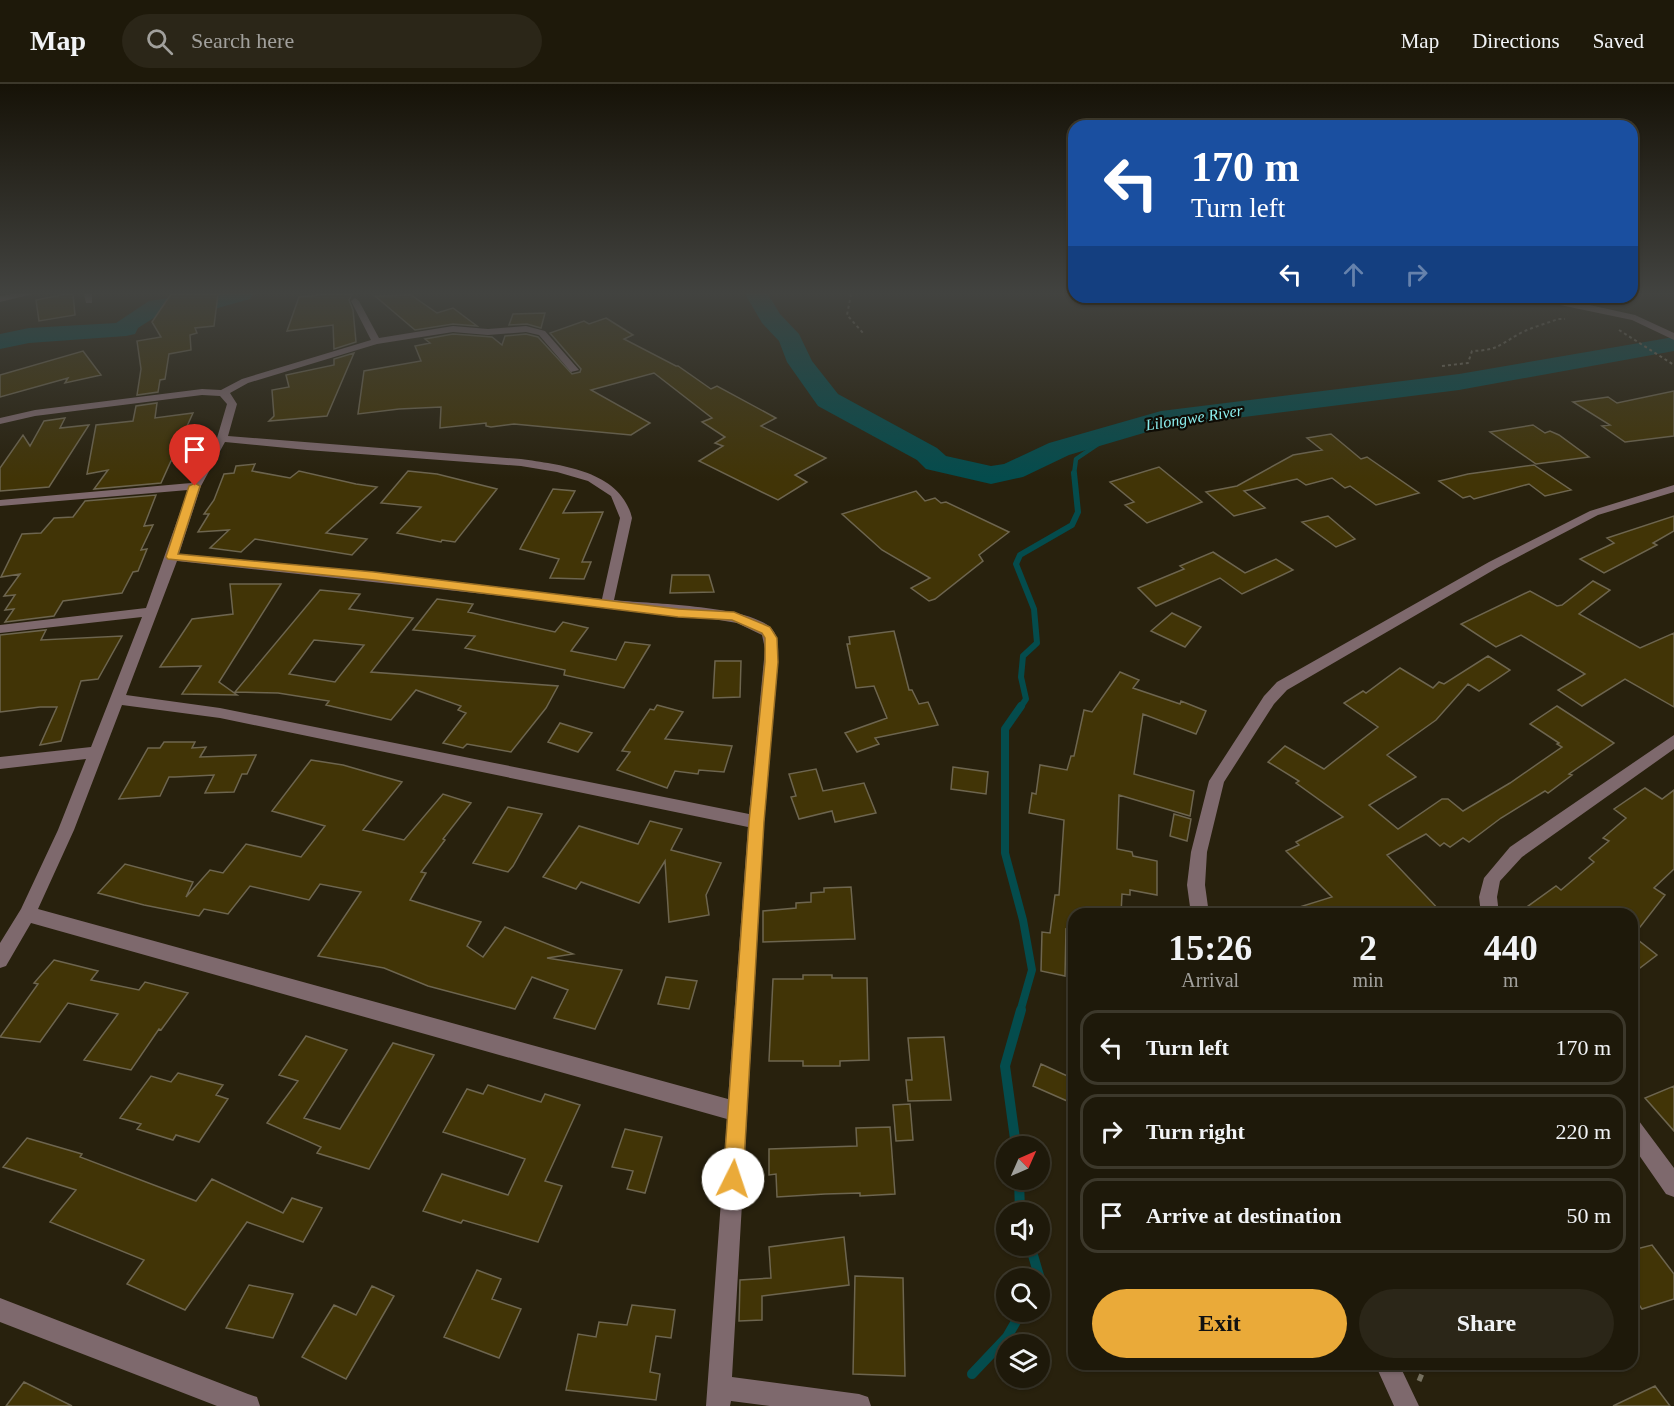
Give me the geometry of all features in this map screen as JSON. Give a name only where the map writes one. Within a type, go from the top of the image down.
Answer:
[{"type":"street","points":[[0,422],[35,413],[190,393],[223,393],[245,381],[328,356]]},
{"type":"street","points":[[562,356],[574,370]]},
{"type":"street","points":[[0,960],[27,914],[66,830],[172,557],[195,486],[222,438],[232,404],[230,398],[223,393]]},
{"type":"street","points":[[222,438],[276,445],[486,459],[548,467],[593,480],[617,496],[624,506],[626,518],[607,604]]},
{"type":"street","points":[[0,503],[195,486]]},
{"type":"street","points":[[1199,908],[1196,885],[1199,852],[1217,781],[1269,700],[1282,686],[1493,566],[1594,513],[1674,488]]},
{"type":"street","points":[[172,557],[374,576],[678,613],[734,616],[766,630],[771,638],[771,662],[756,822],[719,1397],[859,1406]]},
{"type":"street","points":[[0,629],[150,612]]},
{"type":"street","points":[[118,699],[220,713],[756,822]]},
{"type":"street","points":[[1489,908],[1488,897],[1492,878],[1516,852],[1674,741]]},
{"type":"street","points":[[0,763],[96,752]]},
{"type":"street","points":[[27,914],[738,1112]]},
{"type":"street","points":[[1638,1136],[1674,1186]]},
{"type":"street","points":[[0,1310],[248,1406]]},
{"type":"street","points":[[1390,1370],[1407,1406]]},
{"type":"path","points":[[1442,366],[1468,363],[1470,356]]},
{"type":"path","points":[[1658,356],[1673,365]]},
{"type":"building","points":[[67,356],[87,356],[101,375],[65,383],[68,378],[0,397],[0,375]]},
{"type":"building","points":[[139,356],[169,356],[165,379],[160,380],[158,392],[137,395],[141,369]]},
{"type":"building","points":[[353,356],[327,416],[269,421],[274,416],[272,390],[289,387],[286,375],[334,365],[334,359]]},
{"type":"building","points":[[419,356],[555,356],[572,374],[580,372],[581,369],[570,356],[656,356],[678,366],[711,389],[717,386],[776,418],[761,426],[826,458],[795,475],[807,482],[778,500],[699,461],[723,446],[715,443],[725,437],[702,422],[712,418],[654,373],[591,390],[650,423],[631,435],[514,424],[491,427],[486,426],[486,423],[440,428],[441,407],[358,414],[364,371],[421,361]]},
{"type":"building","points":[[1674,391],[1674,436],[1625,442],[1602,426],[1610,425],[1573,402],[1608,397],[1617,403]]},
{"type":"building","points":[[157,403],[155,418],[193,413],[183,435],[177,460],[171,461],[161,483],[94,489],[108,470],[87,474],[96,425],[133,421],[136,406]]},
{"type":"building","points":[[65,418],[60,428],[89,425],[49,487],[0,491],[0,468],[23,435],[30,446],[44,421]]},
{"type":"building","points":[[1533,425],[1545,433],[1550,431],[1559,435],[1589,457],[1536,464],[1490,432]]},
{"type":"building","points":[[1331,434],[1361,459],[1367,457],[1419,493],[1376,505],[1350,486],[1345,488],[1332,478],[1306,485],[1297,479],[1244,491],[1265,508],[1234,516],[1206,492],[1237,486],[1293,455],[1322,450],[1307,438]]},
{"type":"building","points":[[255,464],[252,471],[290,478],[299,471],[377,487],[326,533],[367,539],[352,555],[255,539],[241,552],[210,548],[229,530],[198,532],[209,514],[204,514],[214,500],[224,474],[234,473],[236,466]]},
{"type":"building","points":[[1534,465],[1571,490],[1545,496],[1529,484],[1474,499],[1470,496],[1463,498],[1439,481],[1468,474]]},
{"type":"building","points":[[1159,467],[1202,502],[1147,523],[1125,505],[1134,502],[1110,482]]},
{"type":"building","points":[[408,471],[437,474],[497,489],[455,542],[442,540],[441,542],[397,533],[421,507],[381,503]]},
{"type":"building","points":[[553,489],[575,491],[563,513],[603,512],[582,562],[591,562],[584,579],[550,578],[559,559],[520,549]]},
{"type":"building","points":[[916,491],[925,501],[935,498],[941,503],[946,502],[1009,532],[979,555],[983,561],[935,599],[929,601],[911,588],[930,578],[882,550],[842,514]]},
{"type":"building","points":[[156,495],[144,526],[153,525],[141,550],[147,549],[138,571],[133,572],[122,593],[63,601],[54,616],[5,622],[14,609],[5,610],[15,595],[4,596],[20,574],[1,577],[22,534],[41,533],[54,518],[73,517],[85,501]]},
{"type":"building","points":[[1328,516],[1355,539],[1336,547],[1302,522]]},
{"type":"building","points":[[1674,516],[1674,531],[1653,543],[1657,545],[1604,573],[1580,559],[1614,543],[1607,538]]},
{"type":"building","points":[[1213,552],[1245,573],[1276,559],[1293,570],[1242,594],[1220,578],[1156,606],[1138,588],[1184,569],[1180,566]]},
{"type":"building","points":[[672,575],[709,575],[714,592],[670,593]]},
{"type":"building","points":[[1593,581],[1610,590],[1579,614],[1640,648],[1674,633],[1674,707],[1625,679],[1582,706],[1558,690],[1585,674],[1521,635],[1496,647],[1461,624],[1530,591],[1557,606],[1562,605]]},
{"type":"building","points":[[230,584],[281,584],[219,682],[237,695],[182,694],[201,666],[160,667],[192,619],[233,614]]},
{"type":"building","points":[[320,590],[360,594],[349,609],[413,618],[371,672],[558,686],[546,708],[511,752],[467,744],[463,748],[443,743],[466,713],[458,710],[461,706],[416,690],[391,720],[326,705],[329,701],[278,693],[235,692]],"holes":[[[314,640],[364,645],[335,682],[289,674]]]},
{"type":"building","points":[[437,599],[473,604],[468,612],[555,632],[563,622],[588,628],[571,651],[616,660],[625,642],[650,645],[624,688],[564,675],[565,670],[465,648],[475,636],[413,630]]},
{"type":"building","points":[[1172,613],[1201,627],[1185,647],[1151,631]]},
{"type":"building","points":[[46,630],[41,640],[122,636],[98,679],[81,681],[61,741],[40,745],[57,707],[0,712],[0,635]]},
{"type":"building","points":[[894,631],[909,690],[912,690],[919,704],[928,702],[938,725],[875,738],[879,744],[857,752],[845,733],[887,718],[874,686],[856,688],[847,644],[850,644],[849,637]]},
{"type":"building","points":[[1488,656],[1510,670],[1479,691],[1468,684],[1436,720],[1387,755],[1416,777],[1369,805],[1398,829],[1442,799],[1448,799],[1463,811],[1510,783],[1562,747],[1530,724],[1557,706],[1614,743],[1569,774],[1572,775],[1548,793],[1545,791],[1501,818],[1469,842],[1463,838],[1450,847],[1444,843],[1440,846],[1426,834],[1387,855],[1437,908],[1296,908],[1332,897],[1286,851],[1299,845],[1296,842],[1343,817],[1296,783],[1299,781],[1268,762],[1285,746],[1324,769],[1378,727],[1344,703],[1363,691],[1366,693],[1400,668],[1433,688],[1439,682],[1444,684]]},
{"type":"building","points":[[715,661],[741,661],[740,697],[713,698]]},
{"type":"building","points":[[1120,672],[1139,680],[1133,688],[1180,704],[1181,701],[1206,711],[1196,734],[1143,714],[1134,774],[1194,791],[1190,816],[1119,795],[1117,849],[1132,852],[1133,856],[1157,861],[1157,895],[1130,890],[1130,895],[1122,894],[1121,908],[1068,908],[1065,976],[1041,971],[1042,932],[1050,933],[1055,895],[1059,895],[1064,820],[1029,813],[1032,793],[1036,794],[1040,765],[1067,770],[1071,756],[1074,756],[1084,710],[1092,712]]},
{"type":"building","points":[[657,705],[683,712],[665,739],[732,746],[724,772],[699,770],[698,774],[675,771],[667,788],[617,770],[630,752],[622,751],[650,709],[654,710]]},
{"type":"building","points":[[560,723],[592,733],[578,752],[548,742]]},
{"type":"building","points":[[164,742],[195,742],[192,748],[206,747],[200,757],[256,755],[247,774],[242,774],[234,792],[205,793],[214,775],[169,777],[160,796],[119,799],[148,748],[160,748]]},
{"type":"building","points":[[311,760],[343,765],[402,782],[363,830],[404,840],[443,794],[471,803],[421,872],[426,873],[410,900],[481,922],[467,946],[483,957],[505,927],[573,954],[547,958],[622,970],[595,1029],[554,1018],[568,990],[532,977],[515,1009],[428,986],[384,968],[318,956],[361,892],[320,884],[309,900],[250,886],[228,914],[204,909],[199,916],[98,893],[125,864],[193,882],[186,897],[210,870],[223,873],[246,844],[301,857],[325,826],[272,811]]},
{"type":"building","points":[[953,767],[988,772],[986,794],[951,789]]},
{"type":"building","points":[[816,769],[823,791],[864,783],[876,813],[835,822],[832,811],[799,819],[791,797],[796,796],[789,774]]},
{"type":"building","points":[[1645,788],[1662,799],[1674,790],[1674,869],[1654,888],[1665,895],[1638,930],[1638,908],[1525,908],[1556,886],[1561,890],[1594,862],[1589,858],[1609,841],[1603,838],[1626,818],[1614,809]]},
{"type":"building","points":[[508,807],[542,814],[513,866],[508,872],[473,863]]},
{"type":"building","points":[[1174,814],[1191,819],[1187,841],[1170,836]]},
{"type":"building","points":[[650,821],[682,829],[671,850],[721,863],[706,895],[709,915],[669,922],[665,861],[639,903],[581,882],[576,889],[543,877],[579,826],[638,844]]},
{"type":"building","points":[[851,887],[855,939],[763,942],[763,911],[796,908],[796,903],[811,902],[811,893],[824,892],[824,888]]},
{"type":"building","points":[[1638,940],[1657,955],[1638,969]]},
{"type":"building","points":[[54,960],[98,971],[91,980],[139,990],[145,982],[188,993],[161,1030],[159,1029],[131,1070],[84,1060],[118,1014],[68,1003],[40,1042],[0,1037],[38,984],[34,983]]},
{"type":"building","points":[[803,975],[867,978],[869,1060],[840,1061],[840,1066],[803,1066],[803,1061],[769,1061],[773,979],[803,979]]},
{"type":"building","points":[[666,977],[697,981],[689,1009],[658,1004]]},
{"type":"building","points":[[306,1036],[347,1050],[304,1118],[340,1129],[393,1043],[434,1055],[369,1169],[317,1153],[321,1147],[267,1123],[298,1081],[279,1075]]},
{"type":"building","points":[[944,1037],[951,1100],[908,1101],[906,1080],[912,1080],[908,1038]]},
{"type":"building","points":[[1041,1064],[1068,1076],[1068,1101],[1033,1086]]},
{"type":"building","points":[[178,1073],[223,1085],[216,1095],[228,1099],[199,1142],[176,1135],[173,1140],[137,1129],[141,1124],[120,1118],[151,1076],[171,1082]]},
{"type":"building","points":[[488,1085],[541,1102],[545,1094],[580,1105],[545,1181],[562,1186],[538,1242],[423,1211],[442,1174],[508,1195],[525,1159],[443,1132],[467,1089],[483,1094]]},
{"type":"building","points":[[1674,1086],[1674,1131],[1645,1098]]},
{"type":"building","points":[[910,1104],[913,1140],[896,1141],[893,1105]]},
{"type":"building","points":[[890,1127],[895,1194],[860,1196],[860,1193],[777,1197],[776,1174],[769,1175],[769,1149],[857,1146],[856,1128]]},
{"type":"building","points":[[625,1129],[662,1137],[645,1193],[627,1189],[633,1171],[612,1167]]},
{"type":"building","points":[[27,1138],[82,1154],[80,1157],[196,1201],[212,1179],[283,1213],[292,1198],[322,1208],[303,1242],[247,1222],[185,1310],[127,1284],[144,1260],[50,1222],[76,1190],[3,1167]]},
{"type":"building","points":[[844,1237],[849,1285],[762,1296],[762,1320],[739,1321],[740,1280],[771,1278],[769,1247]]},
{"type":"building","points":[[1652,1245],[1674,1274],[1674,1299],[1642,1309],[1638,1303],[1638,1248]]},
{"type":"building","points":[[477,1270],[501,1279],[492,1299],[521,1309],[499,1358],[444,1337]]},
{"type":"building","points":[[855,1276],[903,1278],[905,1376],[853,1374]]},
{"type":"building","points":[[249,1285],[293,1294],[273,1338],[226,1328]]},
{"type":"building","points":[[372,1286],[394,1296],[346,1379],[302,1357],[334,1305],[356,1315]]},
{"type":"building","points":[[632,1305],[675,1310],[671,1338],[656,1336],[650,1372],[660,1374],[656,1400],[566,1390],[578,1334],[596,1337],[599,1322],[627,1325]]},
{"type":"building","points":[[24,1382],[72,1406],[6,1406]]},
{"type":"building","points":[[1655,1386],[1670,1406],[1613,1406]]},
{"type":"waterway","name":"Lilongwe River","points":[[797,356],[828,400],[927,454],[936,463],[991,475],[1012,471],[1059,449],[1161,419],[1459,382],[1608,356]]},
{"type":"waterway","points":[[1074,474],[1076,459],[1116,432]]},
{"type":"waterway","points":[[1020,708],[1026,699],[1021,677],[1023,656],[1037,643],[1034,609],[1016,564],[1020,555],[1072,525],[1078,512],[1074,474]]},
{"type":"waterway","points":[[1020,1012],[1032,970],[1023,920],[1005,853],[1005,729],[1021,706]]},
{"type":"waterway","points":[[1015,1136],[1005,1066],[1021,1010]]},
{"type":"waterway","points":[[1019,1190],[1020,1202]]},
{"type":"waterway","points":[[1033,1256],[1037,1268]]},
{"type":"waterway","points":[[972,1374],[1007,1337],[1016,1322]]},
{"type":"route","points":[[195,486],[172,557],[374,576],[678,613],[734,616],[766,630],[771,638],[771,662],[756,822],[733,1179]]}]
